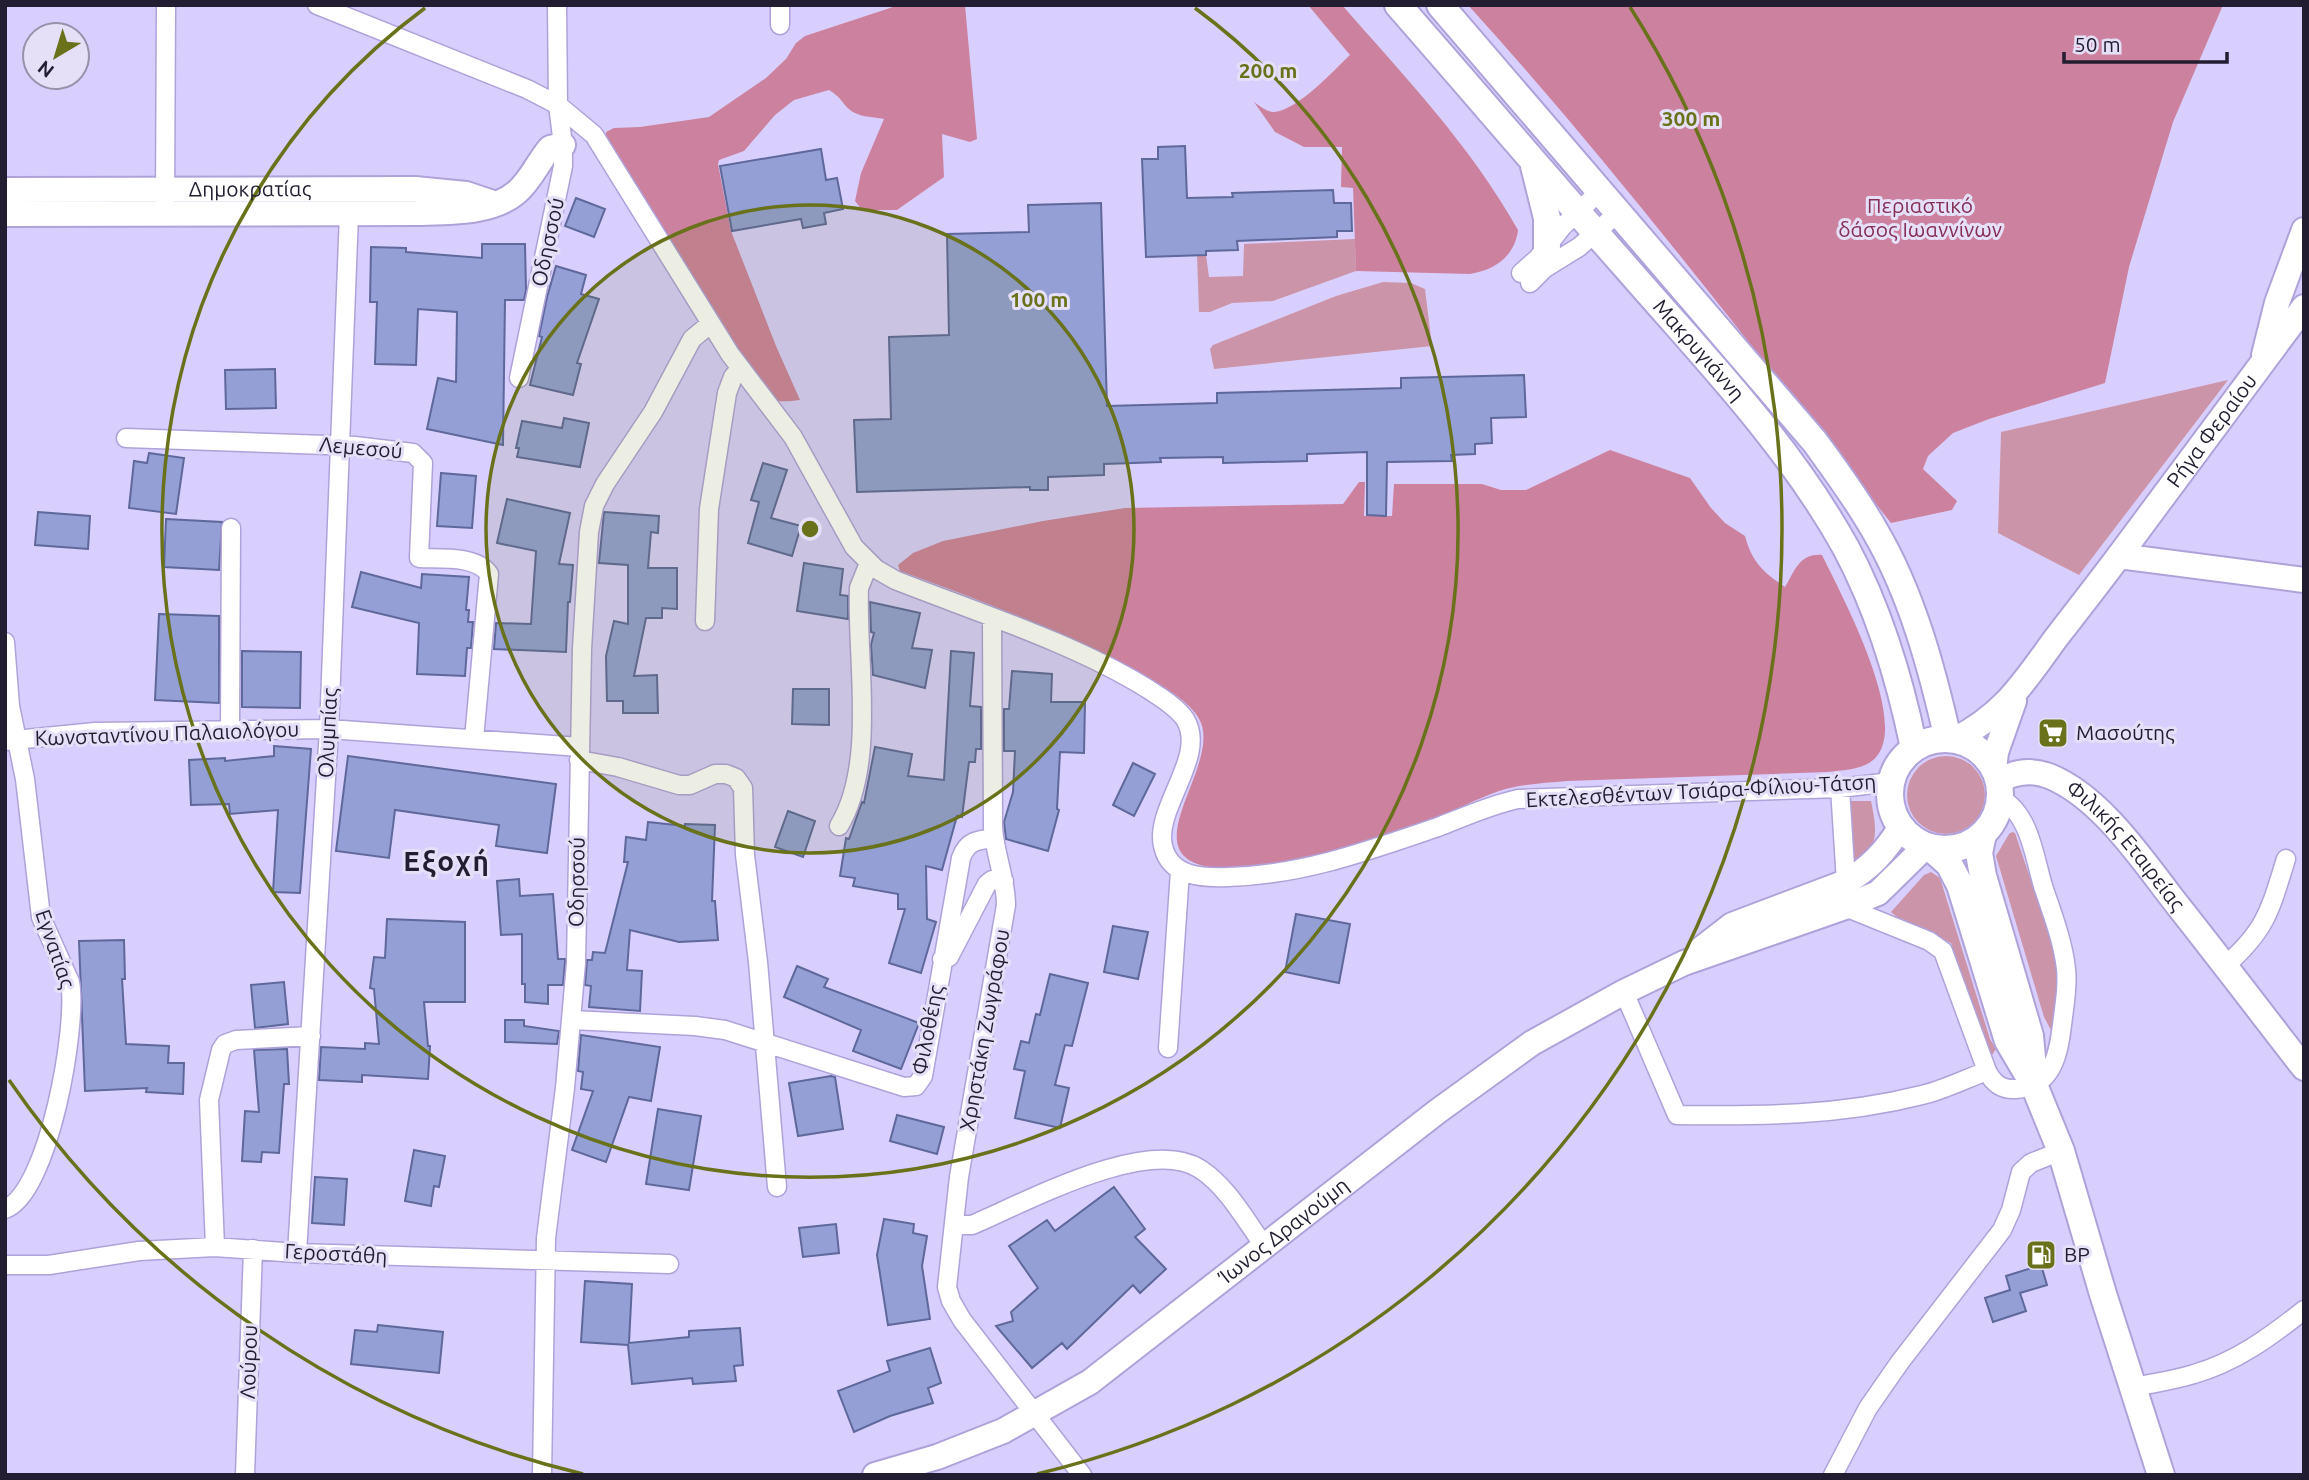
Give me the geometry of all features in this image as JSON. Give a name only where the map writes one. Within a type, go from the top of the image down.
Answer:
[{"type":"main road","name":"Μακρυγιάννη","points":[[1398,5],[1749,411],[1784,454],[1821,507],[1868,596],[1902,693],[1914,748]]},
{"type":"main road","name":"Μακρυγιάννη","points":[[1440,5],[1815,442],[1848,486],[1877,533],[1899,582],[1936,685],[1951,740]]},
{"type":"main road","points":[[1531,158],[1547,218],[1547,246]]},
{"type":"main road","points":[[1928,847],[1957,848],[1970,844],[1983,834],[1995,817],[1997,783],[1978,751],[1951,740],[1930,741],[1914,748],[1896,769],[1891,782],[1890,806],[1900,828],[1949,864],[1960,885],[2008,1041],[2034,1084],[2061,1151],[2161,1475]]},
{"type":"main road","points":[[1983,834],[1979,853],[1983,876],[2030,1036],[2034,1084]]},
{"type":"street","points":[[164,202],[166,5]]},
{"type":"street","points":[[317,5],[352,12],[527,89],[558,105],[579,121],[601,145],[740,369],[793,437],[823,487],[843,529],[854,547],[869,563],[895,580],[1119,673],[1167,702],[1186,720],[1190,738],[1188,751],[1162,835],[1168,859],[1180,871],[1168,1048]]},
{"type":"street","name":"Οδησσού","points":[[519,378],[561,183],[563,145],[558,105],[557,5]]},
{"type":"street","points":[[780,5],[780,25]]},
{"type":"street","name":"Δημοκρατίας","points":[[5,190],[349,214],[440,212],[494,204],[516,192],[550,148],[563,145]]},
{"type":"street","name":"Δημοκρατίας","points":[[5,214],[164,202],[415,189],[466,194],[494,204]]},
{"type":"street","points":[[1600,191],[1562,227],[1526,278],[1573,251],[1619,212]]},
{"type":"street","name":"Ολυμπίας","points":[[297,1253],[329,729],[349,214]]},
{"type":"street","points":[[2261,367],[2277,303],[2304,230]]},
{"type":"street","name":"Ρήγα Φεραίου","points":[[2017,693],[2261,367],[2300,320]]},
{"type":"street","name":"Οδησσού","points":[[542,1475],[545,1262],[576,963],[584,581],[591,518],[599,495],[653,412],[687,346],[710,324]]},
{"type":"street","points":[[705,621],[709,509],[727,393],[733,377],[740,369]]},
{"type":"street","name":"Λεμεσού","points":[[126,438],[338,444],[399,450],[418,457],[423,463],[419,558],[473,562],[486,569],[491,580],[474,738]]},
{"type":"street","points":[[230,729],[231,528]]},
{"type":"street","points":[[2119,556],[2304,580]]},
{"type":"street","points":[[839,826],[852,797],[860,757],[859,587],[869,563]]},
{"type":"street","name":"Χρηστάκη Ζωγράφου","points":[[992,618],[994,838],[996,856],[1004,881],[1005,911],[960,1177],[947,1287],[951,1301],[962,1320],[1082,1475]]},
{"type":"street","name":"Εγνατίας","points":[[5,642],[11,740],[25,779],[41,917],[70,982],[72,993],[68,1041],[52,1127],[27,1189],[10,1207]]},
{"type":"street","points":[[1951,740],[1984,722],[2017,693]]},
{"type":"street","points":[[1845,894],[1943,950],[1993,1082],[2002,1088],[2015,1089],[2034,1084],[2050,1072],[2059,1051],[2066,971],[2022,821],[1997,783],[1996,752],[2017,693]]},
{"type":"street","name":"Κωνσταντίνου Παλαιολόγου","points":[[11,740],[95,732],[329,729],[474,738],[580,753],[679,785],[690,785],[721,773],[731,775],[740,783],[744,796],[745,855],[765,1041]]},
{"type":"street","name":"Φιλικής Εταιρείας","points":[[1997,783],[2016,773],[2029,772],[2048,776],[2075,791],[2096,808],[2199,932],[2304,1068]]},
{"type":"street","name":"Εκτελεσθέντων Τσιάρα-Φίλιου-Τάτση","points":[[1180,871],[1200,877],[1248,877],[1315,867],[1347,859],[1487,807],[1518,799],[1840,788],[1891,782]]},
{"type":"street","points":[[1840,788],[1845,894]]},
{"type":"street","points":[[1845,894],[1891,843],[1900,828]]},
{"type":"street","name":"Φιλοθέης","points":[[765,1041],[904,1087],[916,1086],[923,1076],[962,853],[967,845],[974,841],[994,838]]},
{"type":"street","points":[[1845,894],[1882,890],[1928,847]]},
{"type":"street","points":[[2225,966],[2251,941],[2262,926],[2286,859]]},
{"type":"street","points":[[942,960],[949,957],[985,887],[992,880],[1004,881]]},
{"type":"street","name":"Ίωνος Δραγούμη","points":[[874,1475],[913,1465],[1003,1431],[1098,1377],[1511,1056],[1624,992],[1684,962],[1845,894]]},
{"type":"street","points":[[1624,992],[1677,1115],[1829,1113],[1923,1095],[1987,1071]]},
{"type":"street","points":[[572,1020],[695,1026],[737,1032],[765,1041],[777,1187]]},
{"type":"street","points":[[215,1247],[209,1100],[220,1050],[225,1044],[236,1040],[312,1036]]},
{"type":"street","points":[[1833,1475],[1868,1408],[1900,1362],[2002,1230],[2011,1210],[2021,1172],[2031,1163],[2061,1151]]},
{"type":"street","points":[[954,1225],[972,1225],[1102,1169],[1135,1162],[1172,1160],[1192,1164],[1212,1179],[1265,1247]]},
{"type":"street","name":"Γεροστάθη","points":[[5,1265],[49,1265],[139,1251],[215,1247],[297,1253],[669,1264]]},
{"type":"street","name":"Λούρου","points":[[245,1475],[253,1249]]},
{"type":"street","points":[[2135,1387],[2195,1374],[2232,1360],[2253,1349],[2304,1311]]},
{"type":"shaded area","points":[[1355,239],[1356,271],[1273,301],[1232,303],[1210,312],[1199,312],[1197,255],[1206,255],[1209,277],[1243,276],[1244,244]]},
{"type":"shaded area","points":[[1383,282],[1411,283],[1425,289],[1432,346],[1214,369],[1210,349],[1213,345],[1336,296]]},
{"type":"shaded area","points":[[2228,380],[2079,575],[1998,533],[2001,432]]},
{"type":"shaded area","points":[[1938,756],[1954,756],[1968,762],[1979,773],[1985,787],[1985,803],[1979,817],[1968,828],[1954,834],[1938,834],[1924,828],[1913,817],[1907,803],[1907,787],[1913,773],[1924,762]]},
{"type":"shaded area","points":[[1851,801],[1871,801],[1875,829],[1868,851],[1851,861],[1849,805]]},
{"type":"shaded area","points":[[2012,832],[2015,833],[2053,946],[2058,973],[2052,1032],[2044,1017],[1996,856]]},
{"type":"shaded area","points":[[1931,872],[1940,878],[1990,1039],[1996,1049],[1992,1055],[1985,1046],[1951,943],[1898,918],[1891,912],[1924,875]]},
{"type":"green space","points":[[899,5],[965,5],[977,139],[970,142],[942,134],[944,177],[897,210],[862,210],[855,201],[861,173],[884,119],[853,112],[829,90],[794,100],[775,115],[744,151],[719,160],[731,231],[800,400],[777,401],[769,396],[754,378],[606,140],[606,132],[614,128],[709,117],[766,78],[805,36]]},
{"type":"green space","points":[[1308,5],[1342,5],[1458,141],[1500,199],[1518,230],[1513,247],[1502,260],[1488,269],[1470,274],[1356,271],[1353,188],[1341,187],[1342,147],[1304,147],[1275,132],[1254,102],[1271,112],[1283,110],[1315,89],[1350,55]]},
{"type":"green space","name":"Περιαστικό δάσος Ιωαννίνων","points":[[1468,5],[2223,5],[2173,122],[2129,267],[2105,383],[1953,433],[1928,456],[1923,469],[1957,501],[1952,510],[1891,523],[1578,131]]},
{"type":"green space","points":[[1610,450],[1690,478],[1725,523],[1745,536],[1759,566],[1785,587],[1803,560],[1822,555],[1856,626],[1878,686],[1884,714],[1884,738],[1877,756],[1872,761],[1854,768],[1827,772],[1567,781],[1524,785],[1499,791],[1407,829],[1322,856],[1263,867],[1210,867],[1187,859],[1178,844],[1178,825],[1201,757],[1203,736],[1198,717],[1186,703],[1154,682],[1081,644],[991,605],[900,571],[898,565],[913,553],[943,541],[1125,508],[1343,504],[1359,482],[1365,482],[1364,516],[1392,516],[1394,484],[1482,484],[1501,490],[1526,490]]},
{"type":"building","points":[[1185,146],[1187,198],[1233,197],[1232,193],[1333,190],[1334,203],[1351,203],[1352,231],[1337,231],[1337,237],[1237,241],[1238,250],[1206,251],[1206,255],[1146,257],[1142,159],[1158,159],[1158,147]]},
{"type":"building","points":[[821,149],[826,180],[837,178],[843,209],[824,213],[826,224],[803,228],[801,219],[732,231],[720,166]]},
{"type":"building","points":[[576,198],[605,209],[594,237],[565,226]]},
{"type":"building","points":[[1101,203],[1107,406],[1217,403],[1217,393],[1401,388],[1401,378],[1524,375],[1526,417],[1491,418],[1492,443],[1475,444],[1475,454],[1451,455],[1452,461],[1387,462],[1386,516],[1367,515],[1367,452],[1307,454],[1307,461],[1223,463],[1223,457],[1160,458],[1161,462],[1104,464],[1104,475],[1048,477],[1048,490],[1030,490],[1030,487],[857,492],[854,420],[891,419],[889,337],[949,335],[947,234],[1029,232],[1028,205]]},
{"type":"building","points":[[482,244],[525,244],[524,300],[505,300],[503,445],[427,429],[438,378],[456,382],[457,312],[418,309],[416,365],[375,364],[377,302],[370,302],[371,247],[406,248],[406,252],[482,258]]},
{"type":"building","points":[[556,266],[586,275],[581,294],[599,299],[577,363],[581,364],[573,395],[530,385],[542,337],[539,336],[547,297]]},
{"type":"building","points":[[275,369],[276,408],[226,409],[225,370]]},
{"type":"building","points":[[564,418],[589,423],[580,467],[517,457],[519,448],[516,448],[522,421],[562,428]]},
{"type":"building","points":[[149,453],[184,458],[176,514],[129,508],[134,461],[147,463]]},
{"type":"building","points":[[763,463],[787,470],[771,518],[801,526],[792,556],[748,543],[759,502],[751,500]]},
{"type":"building","points":[[441,473],[476,476],[472,528],[437,526]]},
{"type":"building","points":[[507,499],[570,513],[559,564],[573,565],[566,652],[494,649],[496,623],[531,624],[536,551],[497,543]]},
{"type":"building","points":[[38,512],[90,516],[88,549],[35,545]]},
{"type":"building","points":[[604,512],[659,516],[658,533],[651,532],[648,568],[677,568],[677,609],[662,608],[662,618],[646,618],[634,676],[657,675],[658,713],[623,713],[623,701],[607,701],[606,656],[614,621],[628,624],[628,565],[599,563]]},
{"type":"building","points":[[166,519],[222,522],[219,570],[164,567]]},
{"type":"building","points":[[804,563],[843,569],[840,595],[848,596],[848,619],[797,611]]},
{"type":"building","points":[[361,572],[421,588],[422,574],[469,577],[466,610],[469,610],[468,622],[473,622],[471,648],[467,648],[465,676],[417,674],[419,623],[352,607]]},
{"type":"building","points":[[870,602],[920,613],[912,648],[932,650],[925,688],[873,675],[871,645],[874,633],[871,632]]},
{"type":"building","points":[[159,614],[219,616],[219,703],[155,700]]},
{"type":"building","points":[[242,651],[301,652],[300,708],[242,707]]},
{"type":"building","points":[[951,651],[974,653],[970,706],[981,707],[981,749],[976,749],[975,762],[969,762],[962,817],[957,816],[942,870],[926,866],[927,919],[936,922],[921,973],[889,963],[905,909],[898,909],[898,894],[853,886],[855,878],[840,876],[846,838],[849,839],[862,802],[864,803],[875,747],[912,754],[908,776],[944,780]]},
{"type":"building","points":[[1012,671],[1052,674],[1051,702],[1085,702],[1084,753],[1060,752],[1059,810],[1048,851],[1006,839],[1004,822],[1013,792],[1015,751],[1004,751],[1004,709],[1009,709]]},
{"type":"building","points":[[793,689],[829,689],[829,725],[792,724]]},
{"type":"building","points":[[274,746],[311,749],[300,893],[273,892],[278,810],[230,814],[229,804],[191,805],[189,760],[225,758],[225,761],[274,756]]},
{"type":"building","points":[[348,756],[556,784],[547,853],[496,846],[499,825],[395,810],[389,858],[336,851]]},
{"type":"building","points":[[1133,763],[1155,774],[1134,816],[1113,805]]},
{"type":"building","points":[[788,811],[815,821],[803,857],[775,847]]},
{"type":"building","points":[[648,822],[685,826],[715,825],[712,901],[715,901],[718,940],[679,942],[630,930],[627,970],[642,971],[640,1011],[589,1007],[591,986],[585,985],[587,960],[592,960],[593,952],[605,953],[628,862],[624,862],[626,837],[646,840]]},
{"type":"building","points":[[519,879],[520,896],[553,894],[558,959],[565,959],[565,962],[563,985],[548,985],[548,1004],[525,1002],[525,984],[522,984],[522,934],[501,935],[497,881]]},
{"type":"building","points":[[1296,914],[1350,924],[1339,983],[1285,972]]},
{"type":"building","points":[[387,919],[465,922],[465,1002],[424,1002],[430,1046],[428,1079],[362,1075],[362,1082],[319,1080],[321,1047],[365,1049],[365,1043],[379,1044],[374,989],[370,988],[374,957],[385,958]]},
{"type":"building","points":[[1113,926],[1148,932],[1138,979],[1104,972]]},
{"type":"building","points":[[124,940],[125,979],[122,979],[126,1044],[169,1046],[168,1063],[184,1063],[183,1094],[146,1092],[147,1088],[85,1091],[79,941]]},
{"type":"building","points":[[797,966],[828,979],[824,987],[919,1023],[901,1069],[853,1051],[861,1030],[784,997]]},
{"type":"building","points":[[1050,974],[1088,983],[1072,1046],[1065,1045],[1055,1085],[1069,1088],[1060,1128],[1015,1118],[1025,1071],[1014,1069],[1021,1041],[1029,1043],[1036,1014],[1040,1015]]},
{"type":"building","points":[[284,982],[288,1024],[255,1028],[251,985]]},
{"type":"building","points":[[505,1020],[524,1020],[524,1026],[559,1031],[557,1044],[505,1042]]},
{"type":"building","points":[[581,1035],[660,1047],[651,1101],[629,1097],[606,1162],[572,1150],[593,1091],[581,1089],[583,1072],[578,1071]]},
{"type":"building","points":[[287,1049],[289,1084],[284,1084],[279,1153],[262,1152],[261,1162],[242,1161],[245,1111],[259,1112],[254,1050]]},
{"type":"building","points":[[835,1077],[843,1129],[798,1136],[789,1083]]},
{"type":"building","points":[[658,1109],[701,1116],[689,1190],[646,1184]]},
{"type":"building","points":[[897,1115],[944,1127],[937,1154],[890,1141]]},
{"type":"building","points":[[414,1150],[445,1156],[439,1187],[434,1186],[431,1206],[405,1201]]},
{"type":"building","points":[[315,1177],[347,1179],[344,1225],[312,1223]]},
{"type":"building","points":[[1114,1187],[1145,1229],[1135,1237],[1166,1269],[1140,1293],[1133,1285],[1067,1349],[1062,1343],[1032,1368],[996,1326],[1013,1321],[1011,1312],[1038,1288],[1009,1246],[1047,1220],[1055,1231]]},
{"type":"building","points":[[884,1219],[914,1224],[913,1233],[927,1236],[922,1266],[930,1319],[888,1325],[877,1255]]},
{"type":"building","points":[[836,1224],[839,1253],[803,1257],[799,1228]]},
{"type":"building","points":[[2041,1265],[2047,1285],[2020,1293],[2026,1311],[1993,1322],[1985,1298],[2010,1290],[2006,1276]]},
{"type":"building","points":[[585,1281],[632,1284],[629,1343],[689,1337],[689,1331],[740,1328],[743,1365],[734,1366],[736,1381],[693,1384],[692,1378],[632,1384],[628,1345],[581,1342]]},
{"type":"building","points":[[378,1325],[443,1332],[439,1373],[351,1364],[355,1330],[377,1332]]},
{"type":"building","points":[[930,1348],[941,1383],[928,1388],[933,1403],[890,1416],[854,1432],[838,1391],[890,1371],[887,1361]]},
{"type":"place","name":"Μασούτης","points":[[2053,733]]},
{"type":"place","name":"BP","points":[[2041,1255]]},
{"type":"district","name":"Εξοχή","points":[[447,861]]}]
